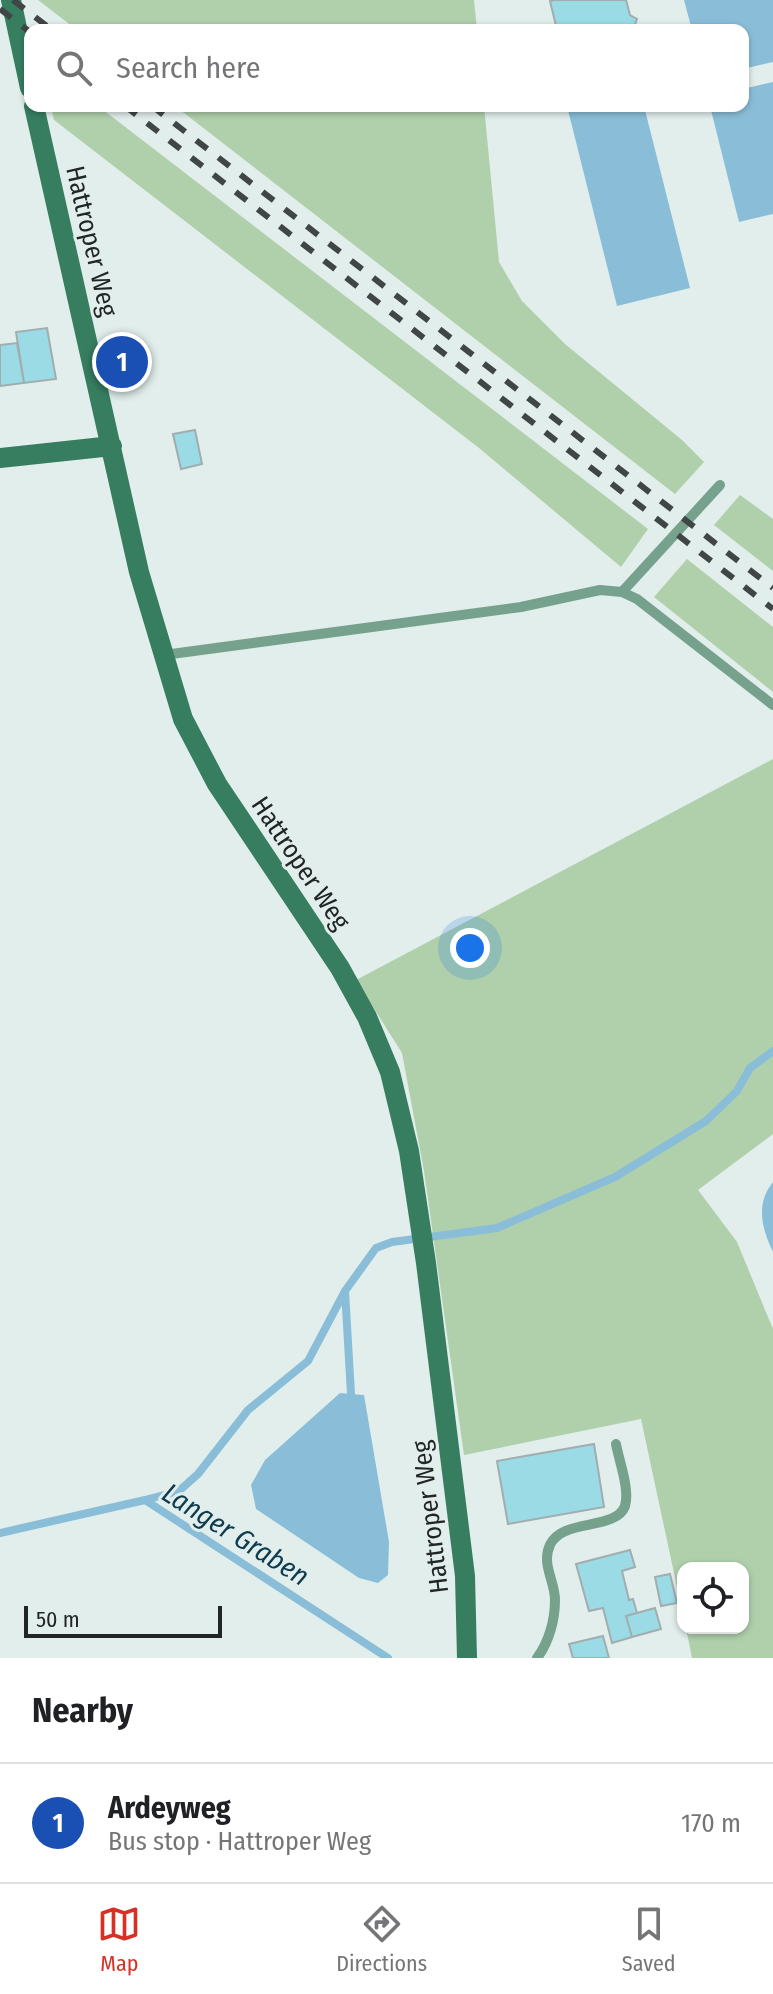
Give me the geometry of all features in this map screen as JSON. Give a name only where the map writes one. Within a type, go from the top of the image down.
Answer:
[{"type":"main road","points":[[11,0],[24,60]]},
{"type":"main road","name":"Hattroper Weg","points":[[35,112],[139,572],[183,719],[217,784],[323,940],[367,1017],[390,1072],[409,1151],[426,1263],[465,1576],[467,1658]]},
{"type":"main road","points":[[0,458],[112,446]]},
{"type":"lane","points":[[622,592],[720,485]]},
{"type":"lane","points":[[162,655],[521,607],[600,590],[622,592],[637,599],[773,705]]},
{"type":"lane","points":[[537,1658],[548,1644],[555,1599],[547,1563],[550,1545],[567,1530],[606,1520],[619,1514],[625,1506],[625,1489],[616,1444]]},
{"type":"green space","points":[[38,0],[474,0],[476,24],[69,24]]},
{"type":"green space","points":[[52,112],[106,112],[648,529],[621,567],[479,448],[54,120]]},
{"type":"green space","points":[[183,112],[485,112],[499,262],[522,301],[565,344],[682,440],[704,462],[675,494]]},
{"type":"green space","points":[[740,495],[773,519],[773,571],[714,525]]},
{"type":"green space","points":[[687,559],[773,627],[773,692],[654,597]]},
{"type":"green space","points":[[773,759],[773,1134],[698,1190],[737,1242],[773,1329],[773,1658],[692,1658],[687,1634],[749,1634],[749,1562],[677,1562],[677,1587],[641,1419],[464,1455],[424,1171],[402,1053],[356,980]]},
{"type":"water","points":[[684,0],[773,0],[773,62],[749,68],[749,24],[690,24]]},
{"type":"water","points":[[773,82],[773,214],[739,222],[712,112],[749,112],[749,88]]},
{"type":"water","points":[[568,112],[646,112],[690,288],[617,306]]},
{"type":"water","points":[[773,1182],[773,1252],[766,1234],[762,1208],[767,1190]]},
{"type":"water","points":[[340,1393],[364,1395],[389,1542],[388,1575],[378,1583],[359,1578],[256,1509],[251,1485],[265,1460]]},
{"type":"building","points":[[626,0],[630,15],[637,19],[635,24],[556,24],[550,1]]},
{"type":"building","points":[[47,328],[56,379],[24,383],[16,332]]},
{"type":"building","points":[[17,343],[24,383],[0,386],[0,345]]},
{"type":"building","points":[[195,430],[202,464],[181,469],[173,434]]},
{"type":"building","points":[[594,1444],[604,1507],[508,1524],[497,1461]]},
{"type":"building","points":[[630,1550],[635,1567],[622,1571],[629,1600],[633,1599],[637,1613],[626,1616],[632,1637],[612,1643],[603,1608],[589,1611],[576,1564]]},
{"type":"building","points":[[670,1574],[677,1603],[661,1606],[655,1577]]},
{"type":"building","points":[[655,1608],[661,1629],[632,1637],[626,1616]]},
{"type":"building","points":[[603,1636],[609,1658],[573,1658],[569,1644]]},
{"type":"waterway","points":[[145,1500],[179,1491],[198,1474],[248,1410],[308,1361],[345,1291],[376,1248],[392,1242],[497,1228],[615,1177],[706,1121],[737,1091],[750,1068],[773,1051]]},
{"type":"waterway","points":[[345,1291],[351,1394]]},
{"type":"waterway","name":"Langer Graben","points":[[0,1533],[145,1500],[388,1658]]},
{"type":"railway","points":[[13,0],[44,24]]},
{"type":"railway","points":[[0,9],[24,27]]},
{"type":"railway","points":[[133,112],[773,609]]},
{"type":"railway","points":[[160,112],[773,588]]},
{"type":"place","name":"Ardeyweg","points":[[122,362]]}]
